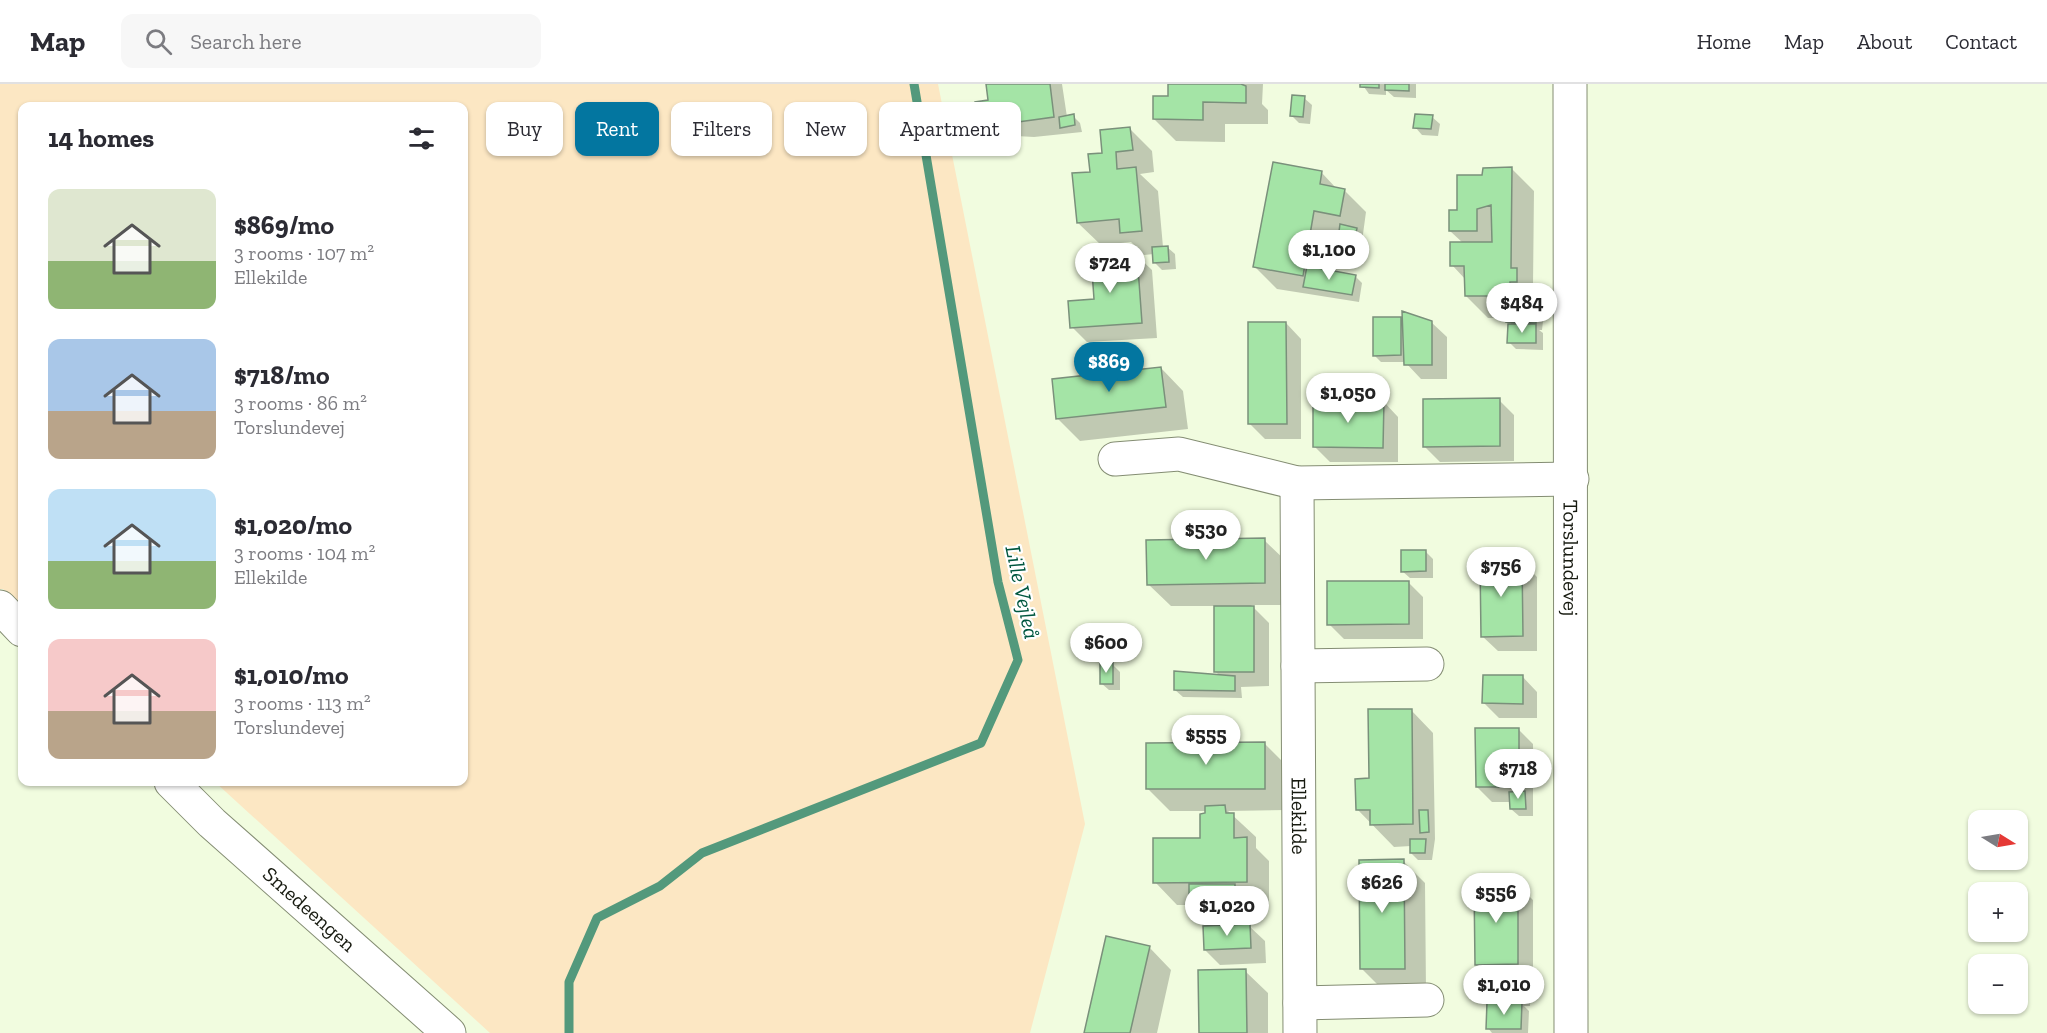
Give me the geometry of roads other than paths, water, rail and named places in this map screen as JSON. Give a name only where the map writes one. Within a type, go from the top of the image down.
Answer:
[{"type":"street","name":"Torslundevej","points":[[1570,84],[1571,1033]]},
{"type":"street","points":[[1115,459],[1179,454],[1296,483],[1572,479]]},
{"type":"street","name":"Ellekilde","points":[[1296,483],[1300,1018],[1427,1000]]},
{"type":"street","points":[[0,608],[18,626]]},
{"type":"street","points":[[1298,666],[1427,664]]},
{"type":"street","name":"Smedeengen","points":[[175,786],[212,823],[449,1033]]},
{"type":"waterway","name":"Lille Vejleå","points":[[569,1033],[569,982],[597,918],[660,886],[702,853],[981,743],[1018,660],[998,582],[914,84]]}]
